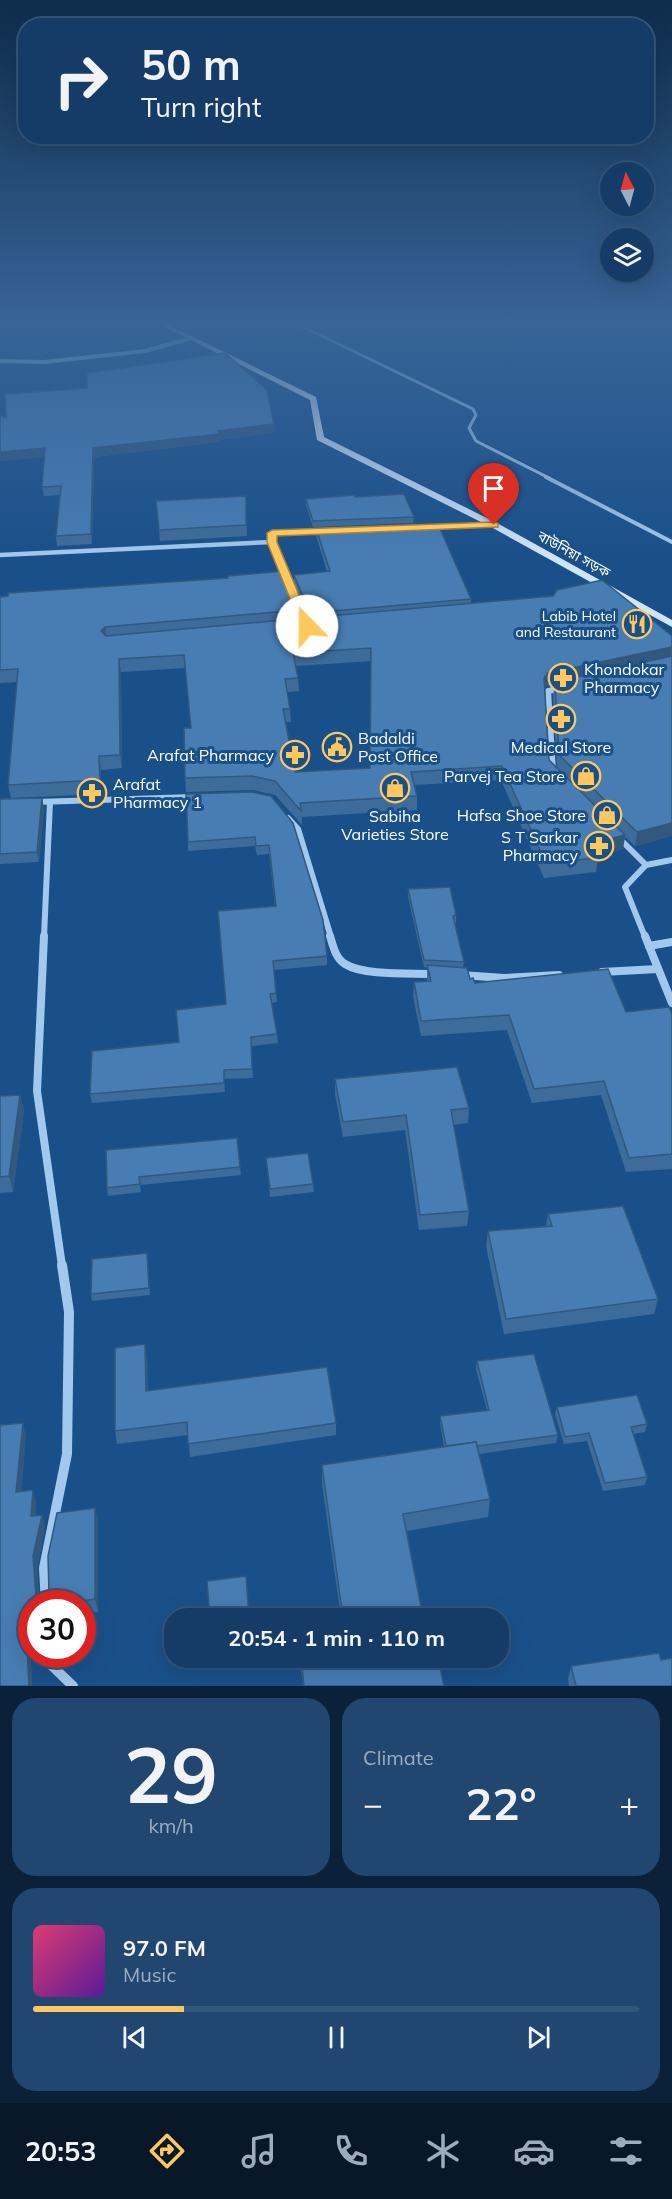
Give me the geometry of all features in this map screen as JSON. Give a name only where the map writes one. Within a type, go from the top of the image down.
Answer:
[{"type":"street","name":"বাউনিয়া সড়ক","points":[[312,399],[320,438],[494,525],[672,624]]},
{"type":"street","points":[[424,528],[494,525]]},
{"type":"street","points":[[307,626],[272,542],[272,533],[331,531]]},
{"type":"street","points":[[0,555],[272,542]]},
{"type":"street","points":[[295,627],[319,625]]},
{"type":"street","points":[[560,779],[552,771],[548,692],[570,687]]},
{"type":"street","points":[[30,803],[205,797]]},
{"type":"street","points":[[46,1590],[45,1568],[68,1454],[69,1324],[37,1091],[50,802]]},
{"type":"street","points":[[286,815],[297,829],[336,955],[344,964],[363,970],[445,974]]},
{"type":"street","points":[[615,834],[646,865]]},
{"type":"street","points":[[672,860],[646,865],[625,887],[672,1003]]},
{"type":"street","points":[[648,946],[672,942]]},
{"type":"street","points":[[599,973],[658,969]]},
{"type":"street","points":[[457,975],[504,978],[563,975]]},
{"type":"street","points":[[54,1668],[73,1686]]},
{"type":"lane","points":[[452,399],[473,409],[476,415],[469,428],[476,441],[672,542]]},
{"type":"building","points":[[5,399],[269,399],[274,424],[218,431],[219,434],[93,448],[91,534],[56,536],[61,486],[42,487],[45,448],[0,452],[0,415],[6,418]]},
{"type":"building","points":[[404,494],[414,517],[313,521],[306,499],[355,495],[355,497]]},
{"type":"building","points":[[246,496],[246,525],[159,530],[156,501]]},
{"type":"building","points":[[438,524],[471,599],[310,613],[294,575],[330,571],[316,528]]},
{"type":"building","points":[[284,571],[300,610],[105,627],[101,631],[106,636],[553,596],[557,590],[602,580],[672,636],[672,647],[548,673],[544,678],[549,760],[625,835],[591,844],[598,858],[546,863],[502,766],[411,772],[417,796],[300,803],[301,811],[275,781],[252,776],[185,778],[184,728],[191,728],[184,655],[119,659],[120,755],[99,756],[100,780],[8,785],[18,669],[0,670],[0,597],[8,596],[8,593],[228,578],[228,576]],"holes":[[[371,648],[370,768],[295,772],[283,709],[290,709],[285,679],[298,678],[293,653]]]},
{"type":"building","points":[[672,656],[672,823],[637,832],[559,755],[555,682]]},
{"type":"building","points":[[252,792],[271,796],[293,823],[323,920],[327,956],[273,961],[276,993],[270,994],[277,1034],[251,1037],[252,1069],[224,1070],[224,1083],[90,1094],[92,1051],[179,1042],[176,1010],[226,1004],[218,911],[276,906],[269,845],[256,846],[255,837],[188,842],[186,794]]},
{"type":"building","points":[[42,798],[37,852],[0,854],[0,799]]},
{"type":"building","points":[[450,887],[456,915],[453,916],[464,962],[424,960],[408,889]]},
{"type":"building","points":[[427,965],[467,968],[470,979],[473,978],[475,983],[608,969],[626,1012],[669,1007],[672,1014],[672,1154],[629,1158],[604,1081],[534,1089],[509,1015],[421,1021],[414,982],[431,981]]},
{"type":"building","points":[[457,1067],[469,1108],[451,1110],[469,1211],[420,1215],[406,1115],[343,1122],[335,1079]]},
{"type":"building","points":[[20,1095],[9,1176],[0,1177],[0,1096]]},
{"type":"building","points":[[237,1138],[240,1167],[139,1177],[140,1184],[107,1188],[106,1150]]},
{"type":"building","points":[[308,1153],[313,1184],[270,1189],[266,1158]]},
{"type":"building","points":[[623,1206],[658,1299],[506,1319],[488,1231],[552,1226],[548,1214]]},
{"type":"building","points":[[147,1253],[149,1288],[91,1294],[92,1259]]},
{"type":"building","points":[[145,1344],[146,1391],[327,1367],[336,1423],[188,1444],[187,1422],[115,1431],[115,1348]]},
{"type":"building","points":[[534,1354],[558,1435],[477,1446],[476,1442],[446,1446],[440,1416],[489,1410],[477,1361]]},
{"type":"building","points":[[637,1395],[647,1424],[631,1427],[647,1477],[605,1483],[589,1433],[565,1437],[557,1407]]},
{"type":"building","points":[[23,1423],[16,1492],[33,1490],[31,1516],[42,1515],[33,1556],[36,1590],[18,1590],[18,1668],[28,1668],[29,1686],[0,1686],[0,1425]]},
{"type":"building","points":[[476,1442],[490,1499],[403,1514],[421,1608],[342,1608],[322,1465]]},
{"type":"building","points":[[95,1508],[95,1590],[49,1590],[48,1556],[57,1513]]},
{"type":"building","points":[[246,1576],[248,1608],[209,1608],[207,1581]]},
{"type":"building","points":[[659,1653],[661,1660],[672,1658],[672,1686],[576,1686],[571,1666]]},
{"type":"building","points":[[302,1668],[440,1668],[444,1686],[304,1686]]},
{"type":"place","name":"Labib Hotel and Restaurant","points":[[637,624]]},
{"type":"place","name":"Khondokar Pharmacy","points":[[563,678]]},
{"type":"place","name":"Medical Store","points":[[561,719]]},
{"type":"place","name":"Badaldi Post Office","points":[[337,747]]},
{"type":"place","name":"Arafat Pharmacy","points":[[295,755]]},
{"type":"place","name":"Parvej Tea Store","points":[[586,776]]},
{"type":"place","name":"Sabiha Varieties Store","points":[[395,788]]},
{"type":"place","name":"Arafat Pharmacy 1","points":[[92,793]]},
{"type":"place","name":"Hafsa Shoe Store","points":[[607,815]]},
{"type":"place","name":"S T Sarkar Pharmacy","points":[[599,846]]},
{"type":"route","points":[[307,626],[272,542],[272,533],[494,525]]}]
